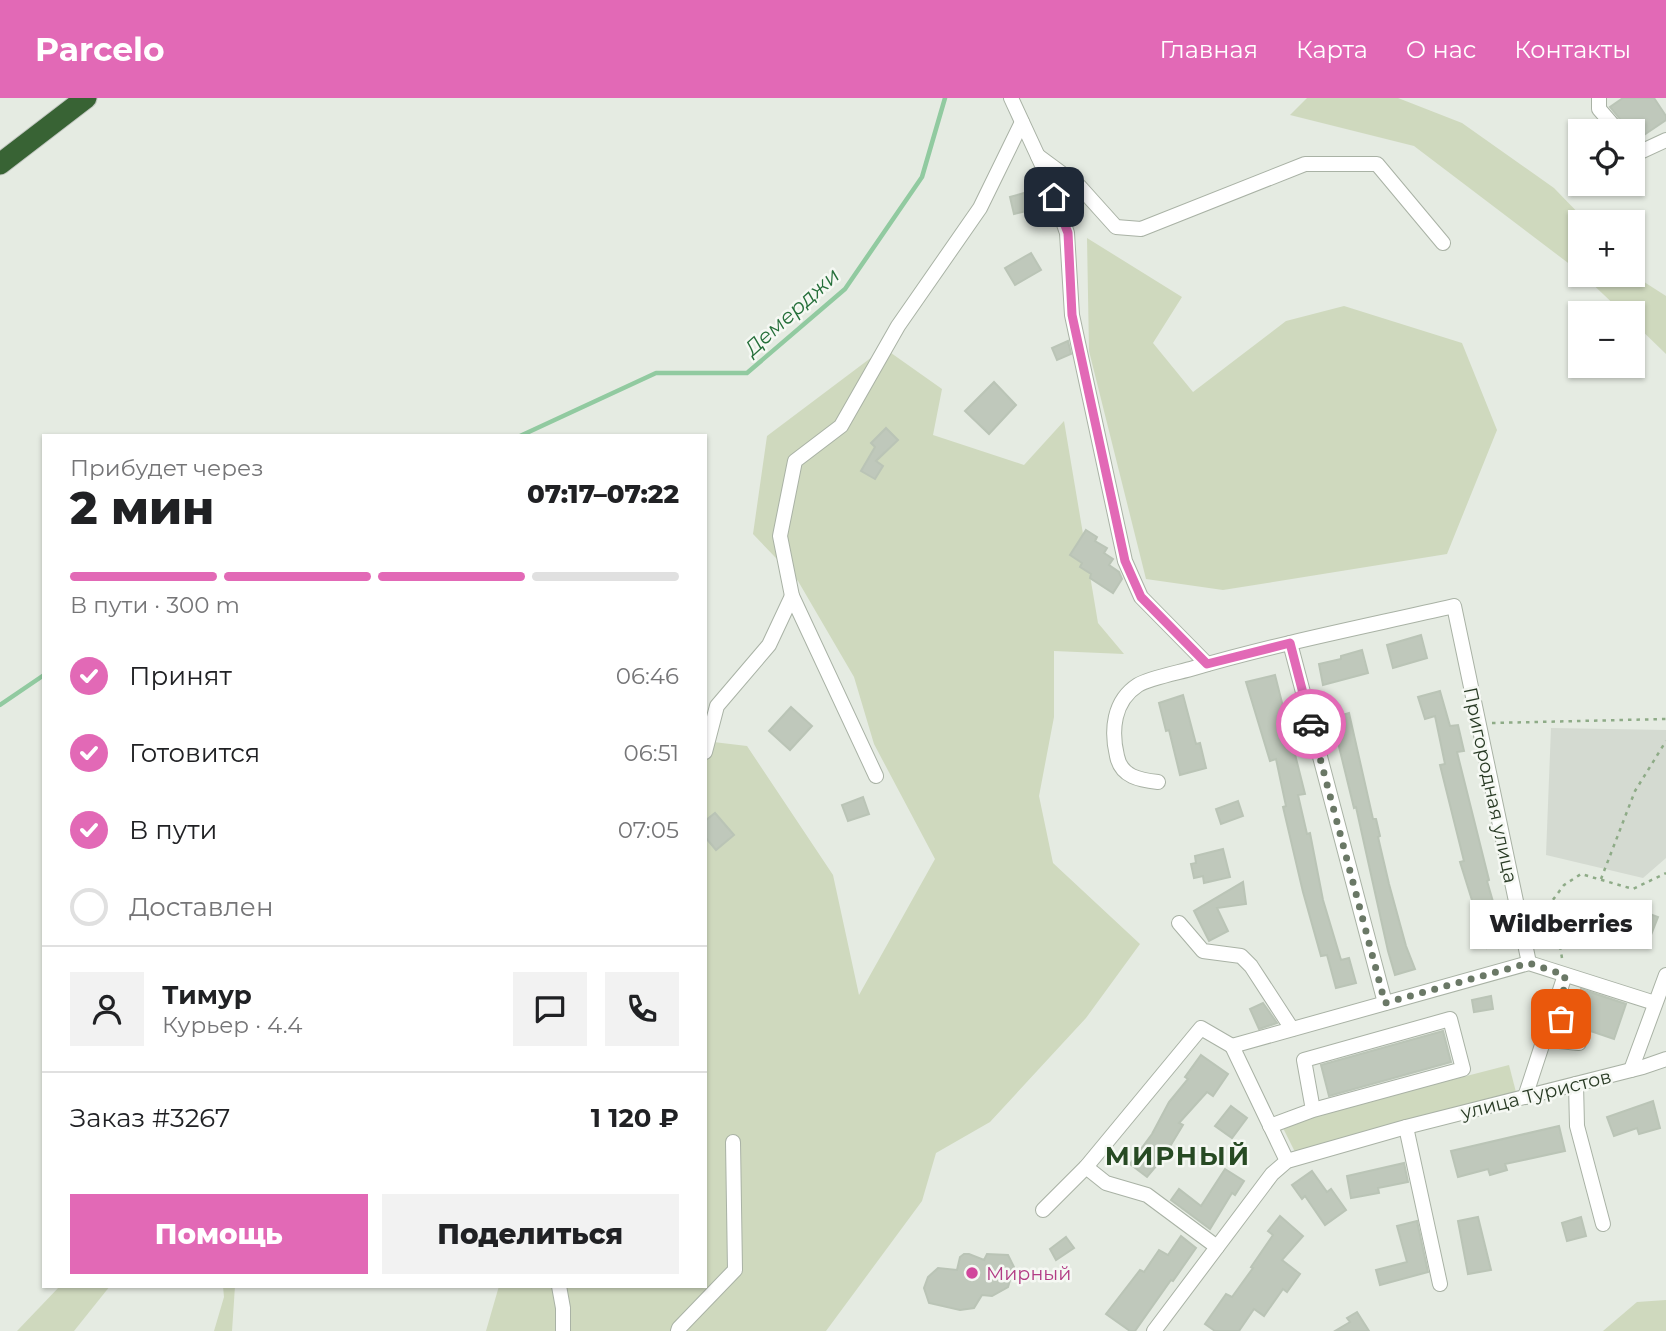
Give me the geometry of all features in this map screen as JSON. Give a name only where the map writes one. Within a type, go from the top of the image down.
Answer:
[{"type":"highway","points":[[0,164],[86,98]]},
{"type":"street","points":[[1011,98],[1068,233],[1072,315],[1125,561],[1141,597],[1207,664]]},
{"type":"street","points":[[1599,98],[1599,109],[1608,119]]},
{"type":"street","points":[[876,776],[792,596],[780,536],[796,461],[841,426],[898,326],[980,208],[1022,122]]},
{"type":"street","points":[[1645,150],[1666,140]]},
{"type":"street","points":[[1037,155],[1080,187],[1116,227],[1141,229],[1306,164],[1377,164],[1443,243]]},
{"type":"street","points":[[707,718],[768,645],[792,596]]},
{"type":"street","name":"Пригородная улица","points":[[1290,643],[1454,606],[1529,963]]},
{"type":"street","points":[[1158,782],[1140,780],[1128,775],[1119,764],[1112,729],[1116,715],[1138,685],[1290,643],[1383,1003]]},
{"type":"street","points":[[707,744],[717,706]]},
{"type":"street","points":[[1180,922],[1203,951],[1241,956],[1251,966],[1292,1029]]},
{"type":"street","points":[[1232,1046],[1529,963],[1655,1003]]},
{"type":"street","points":[[1565,975],[1559,1041],[1578,1043]]},
{"type":"street","points":[[1525,1097],[1565,975]]},
{"type":"street","points":[[1631,1070],[1666,975]]},
{"type":"street","points":[[1270,1126],[1313,1110],[1463,1069],[1450,1019],[1304,1060],[1313,1110]]},
{"type":"street","points":[[1043,1210],[1086,1167],[1201,1028],[1232,1046],[1287,1161],[1272,1174],[1158,1326],[1174,1331]]},
{"type":"street","name":"улица Туристов","points":[[1287,1161],[1666,1059]]},
{"type":"street","points":[[1576,1084],[1577,1126],[1604,1224]]},
{"type":"street","points":[[1406,1127],[1440,1284]]},
{"type":"street","points":[[678,1331],[735,1270],[733,1142]]},
{"type":"street","points":[[1086,1167],[1106,1182],[1147,1195],[1217,1247]]},
{"type":"street","points":[[559,1288],[563,1331]]},
{"type":"path","points":[[1478,723],[1666,719]]},
{"type":"path","points":[[1601,879],[1635,791],[1666,741]]},
{"type":"path","points":[[1565,975],[1552,901],[1564,885],[1581,874],[1633,888],[1666,873]]},
{"type":"shaded area","points":[[1551,728],[1666,730],[1666,858],[1643,878],[1546,855]]},
{"type":"green space","points":[[1307,98],[1398,98],[1462,123],[1554,188],[1575,210],[1568,210],[1568,263],[1414,146],[1290,115]]},
{"type":"green space","points":[[1087,238],[1182,297],[1153,343],[1193,392],[1286,321],[1344,306],[1462,343],[1497,430],[1447,554],[1223,590],[1146,579],[1089,351]]},
{"type":"green space","points":[[1645,283],[1666,296],[1666,354],[1645,334],[1645,301],[1610,301],[1596,287],[1645,287]]},
{"type":"green space","points":[[884,348],[942,389],[933,435],[1024,465],[1064,421],[1098,623],[1124,654],[1054,651],[1054,717],[1039,796],[1053,863],[1140,944],[1086,1018],[990,1122],[936,1153],[922,1201],[826,1331],[486,1331],[498,1288],[707,1288],[707,741],[747,746],[833,875],[859,995],[935,859],[874,744],[854,677],[798,581],[753,534],[767,436]]},
{"type":"green space","points":[[1590,900],[1602,905],[1591,933],[1582,918]]},
{"type":"green space","points":[[1509,1065],[1517,1096],[1295,1152],[1281,1124]]},
{"type":"green space","points":[[58,1288],[108,1288],[74,1331],[17,1331]]},
{"type":"green space","points":[[223,1288],[235,1288],[232,1331],[214,1331],[224,1297]]},
{"type":"green space","points":[[1666,1300],[1666,1331],[1603,1331],[1637,1302]]},
{"type":"building","points":[[1623,98],[1654,98],[1666,120],[1645,134],[1645,119],[1620,119],[1610,107]]},
{"type":"building","points":[[1031,191],[1035,209],[1014,214],[1010,197]]},
{"type":"building","points":[[1031,253],[1041,270],[1015,285],[1005,268]]},
{"type":"building","points":[[1068,341],[1071,354],[1057,360],[1052,348]]},
{"type":"building","points":[[994,382],[1016,405],[989,434],[965,411]]},
{"type":"building","points":[[886,428],[898,440],[876,461],[883,466],[875,479],[861,471],[875,447],[871,443]]},
{"type":"building","points":[[1086,530],[1097,537],[1095,541],[1107,548],[1104,553],[1113,559],[1109,565],[1119,572],[1122,579],[1113,593],[1090,578],[1091,574],[1080,567],[1082,563],[1070,555]]},
{"type":"building","points":[[1421,635],[1427,658],[1393,668],[1387,645]]},
{"type":"building","points":[[1362,650],[1368,673],[1323,685],[1319,664]]},
{"type":"building","points":[[1275,675],[1305,794],[1298,795],[1307,834],[1310,833],[1323,900],[1341,960],[1349,958],[1356,983],[1336,988],[1327,955],[1321,956],[1303,892],[1283,807],[1286,806],[1276,759],[1270,761],[1246,682]]},
{"type":"building","points":[[1440,691],[1450,726],[1458,725],[1464,751],[1457,752],[1489,880],[1487,881],[1505,943],[1487,948],[1460,862],[1464,861],[1440,765],[1445,764],[1435,716],[1425,719],[1418,697]]},
{"type":"building","points":[[1183,695],[1196,744],[1200,743],[1206,768],[1180,775],[1159,703]]},
{"type":"building","points":[[791,707],[812,726],[790,750],[769,731]]},
{"type":"building","points":[[1349,713],[1373,819],[1376,819],[1380,836],[1378,837],[1389,884],[1415,969],[1395,975],[1356,807],[1354,808],[1332,718]]},
{"type":"building","points":[[863,797],[869,814],[848,821],[842,805]]},
{"type":"building","points":[[1238,801],[1243,816],[1221,824],[1216,809]]},
{"type":"building","points":[[715,813],[734,835],[716,850],[707,839],[707,819]]},
{"type":"building","points":[[1223,849],[1230,877],[1204,883],[1203,876],[1194,878],[1191,864],[1196,863],[1195,856]]},
{"type":"building","points":[[1243,882],[1246,904],[1217,908],[1228,931],[1209,941],[1194,911]]},
{"type":"building","points":[[1631,907],[1658,917],[1649,940],[1623,930]]},
{"type":"building","points":[[1581,989],[1626,1004],[1614,1039],[1570,1024]]},
{"type":"building","points":[[1491,996],[1493,1009],[1474,1012],[1472,1000]]},
{"type":"building","points":[[1263,1003],[1277,1023],[1259,1029],[1250,1009]]},
{"type":"building","points":[[1443,1031],[1451,1062],[1329,1096],[1321,1065]]},
{"type":"building","points":[[1201,1055],[1228,1074],[1213,1096],[1207,1092],[1179,1123],[1183,1125],[1163,1158],[1147,1177],[1130,1164],[1152,1134],[1169,1102],[1188,1079],[1185,1077]]},
{"type":"building","points":[[1653,1101],[1660,1128],[1639,1134],[1637,1128],[1614,1136],[1607,1117]]},
{"type":"building","points":[[1231,1106],[1247,1118],[1232,1138],[1215,1126]]},
{"type":"building","points":[[1559,1126],[1565,1151],[1505,1164],[1507,1170],[1490,1175],[1488,1169],[1458,1177],[1451,1151]]},
{"type":"building","points":[[1404,1163],[1408,1182],[1378,1188],[1379,1193],[1351,1198],[1347,1176]]},
{"type":"building","points":[[1225,1169],[1244,1181],[1235,1195],[1232,1193],[1210,1229],[1171,1200],[1179,1189],[1201,1206]]},
{"type":"building","points":[[1312,1171],[1327,1192],[1331,1189],[1346,1210],[1325,1225],[1305,1196],[1302,1199],[1292,1185]]},
{"type":"building","points":[[1280,1216],[1303,1236],[1282,1260],[1300,1274],[1287,1292],[1283,1289],[1264,1316],[1254,1309],[1239,1331],[1215,1331],[1205,1324],[1226,1294],[1232,1297],[1253,1268],[1251,1267],[1273,1235],[1268,1231]]},
{"type":"building","points":[[1478,1217],[1491,1270],[1468,1274],[1458,1221]]},
{"type":"building","points":[[1581,1217],[1586,1236],[1567,1241],[1562,1223]]},
{"type":"building","points":[[1417,1221],[1428,1272],[1380,1285],[1376,1270],[1407,1262],[1397,1226]]},
{"type":"building","points":[[1181,1236],[1196,1248],[1135,1331],[1130,1331],[1106,1314],[1140,1270],[1144,1272],[1159,1250],[1168,1255]]},
{"type":"building","points":[[1066,1237],[1074,1248],[1056,1260],[1050,1249]]},
{"type":"building","points":[[964,1254],[984,1260],[987,1254],[1008,1255],[1014,1267],[1008,1287],[992,1296],[982,1295],[974,1308],[960,1310],[929,1303],[924,1288],[928,1277],[938,1268],[957,1270],[960,1257]]},
{"type":"building","points":[[1357,1312],[1369,1331],[1335,1331],[1350,1322],[1347,1318]]},
{"type":"waterway","name":"Демерджи","points":[[524,434],[656,373],[747,373],[845,289],[922,177],[945,98]]},
{"type":"waterway","name":"Демерджи","points":[[0,705],[42,676]]},
{"type":"way so far","points":[[1311,724],[1385,1003],[1529,963],[1565,975],[1561,1019]]},
{"type":"place","name":"Wildberries","points":[[1561,1019]]},
{"type":"place","name":"Мирный","points":[[972,1273]]},
{"type":"district","name":"МИРНЫЙ","points":[[1178,1156]]},
{"type":"route","points":[[1054,197],[1068,233],[1072,315],[1125,561],[1133,581],[1141,597],[1207,664],[1290,643],[1311,724]]}]
